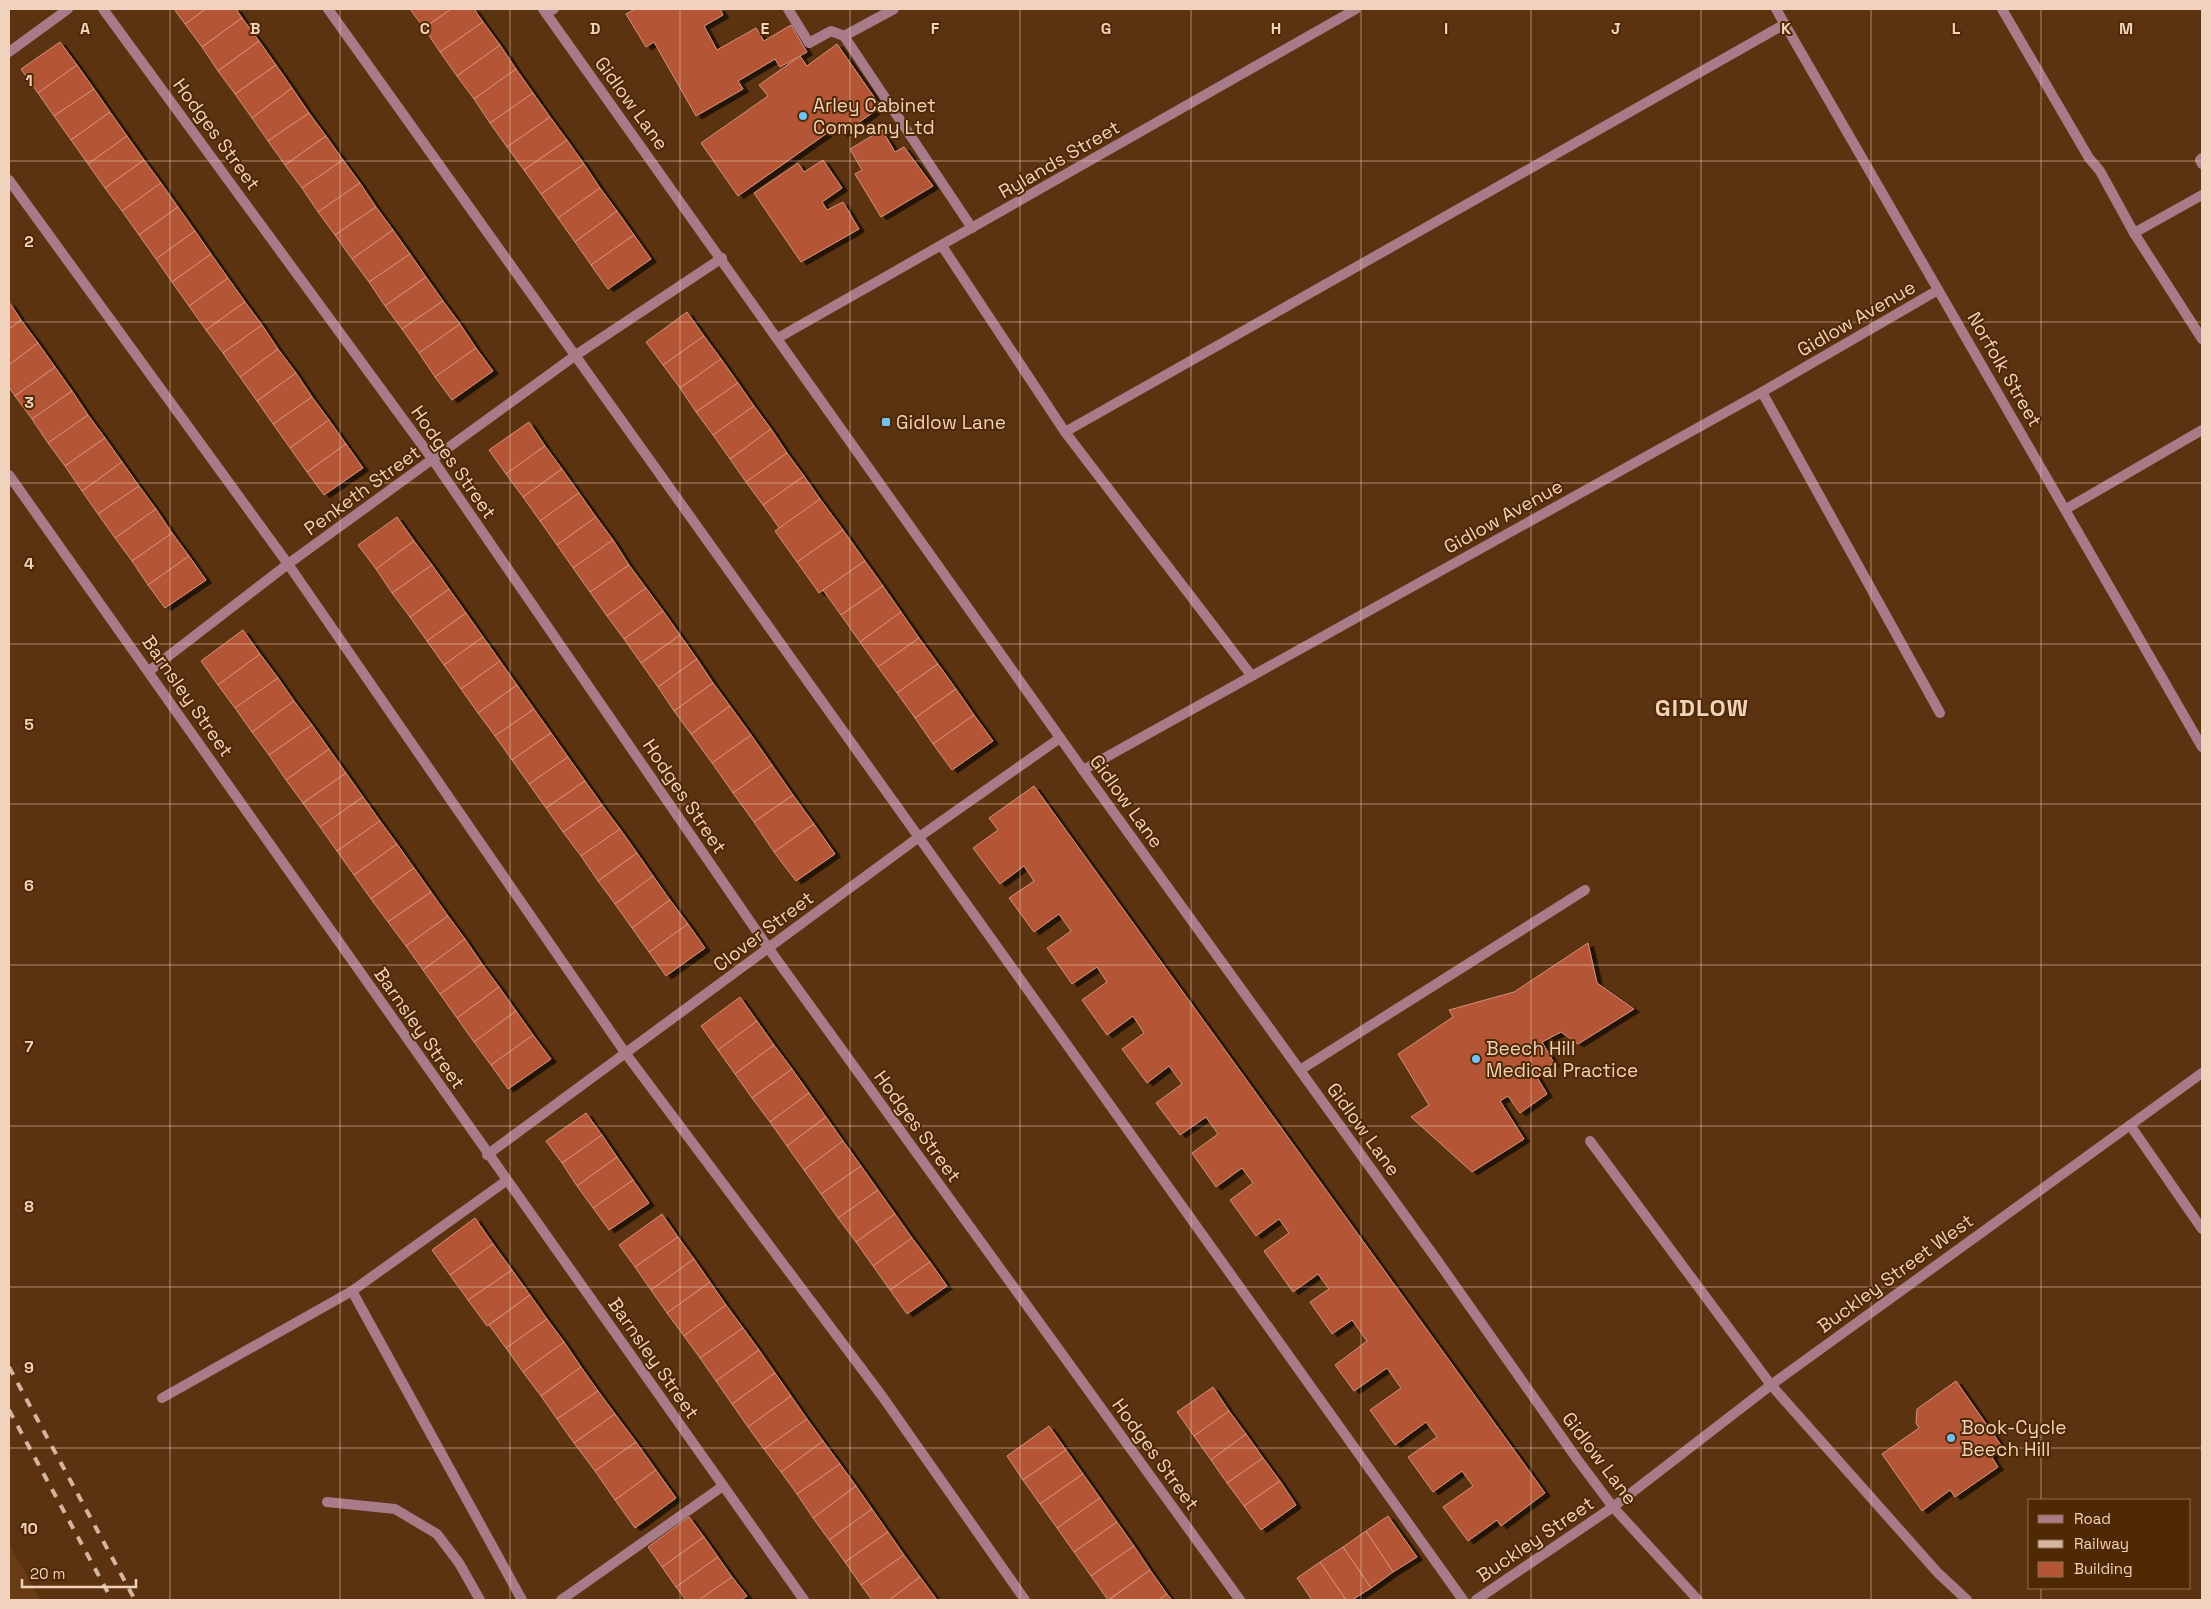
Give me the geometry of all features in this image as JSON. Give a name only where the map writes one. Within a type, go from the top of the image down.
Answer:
[{"type":"street","points":[[9,52],[68,9]]},
{"type":"street","name":"Hodges Street","points":[[103,9],[433,460],[769,949],[1240,1600]]},
{"type":"street","points":[[328,9],[1463,1600]]},
{"type":"street","points":[[788,9],[809,43],[831,31],[844,36],[972,228]]},
{"type":"street","points":[[844,36],[894,9]]},
{"type":"street","name":"Rylands Street","points":[[778,338],[1356,9]]},
{"type":"street","name":"Norfolk Street","points":[[1776,9],[2202,747]]},
{"type":"street","points":[[2002,9],[2089,158],[2100,171],[2134,233],[2202,340]]},
{"type":"street","name":"Gidlow Lane","points":[[548,10],[1060,738],[1437,1260],[1577,1460],[1613,1507],[1698,1600]]},
{"type":"street","points":[[1065,432],[1785,24]]},
{"type":"street","points":[[2202,158],[2200,160],[2202,164]]},
{"type":"street","points":[[9,180],[288,564],[626,1054],[882,1396],[1025,1600]]},
{"type":"street","points":[[2134,233],[2202,195]]},
{"type":"street","points":[[942,246],[1065,432],[1251,675]]},
{"type":"street","name":"Penketh Street","points":[[149,671],[288,564],[576,356],[722,258]]},
{"type":"street","name":"Gidlow Avenue","points":[[1083,770],[1762,392],[1938,290]]},
{"type":"street","points":[[1762,392],[1940,713]]},
{"type":"street","points":[[2066,509],[2202,430]]},
{"type":"street","name":"Barnsley Street","points":[[9,475],[804,1600]]},
{"type":"street","name":"Clover Street","points":[[488,1155],[919,837],[1060,738]]},
{"type":"street","points":[[1300,1070],[1585,890]]},
{"type":"street","name":"Buckley Street West","points":[[1613,1507],[1771,1385],[2202,1073]]},
{"type":"street","points":[[2130,1125],[2202,1229]]},
{"type":"street","points":[[1590,1142],[1771,1385],[1938,1573],[1967,1600]]},
{"type":"street","points":[[162,1398],[352,1291],[506,1180]]},
{"type":"street","points":[[352,1291],[522,1600]]},
{"type":"street","points":[[560,1600],[723,1486]]},
{"type":"street","points":[[327,1502],[394,1509],[437,1534],[459,1563],[480,1600]]},
{"type":"street","name":"Buckley Street","points":[[1476,1600],[1613,1507]]},
{"type":"shaded area","points":[[9,1544],[40,1600],[9,1600]]},
{"type":"building","points":[[174,9],[206,9],[185,24]]},
{"type":"building","points":[[206,9],[236,9],[242,18],[202,47],[185,24]]},
{"type":"building","points":[[410,9],[451,9],[424,28]]},
{"type":"building","points":[[451,9],[474,9],[483,22],[440,52],[424,28]]},
{"type":"building","points":[[635,9],[720,9],[723,15],[704,26],[717,50],[756,28],[764,41],[791,25],[807,52],[780,67],[775,59],[738,81],[743,89],[696,116],[654,42],[646,47],[626,14]]},
{"type":"building","points":[[242,18],[259,41],[218,71],[202,47]]},
{"type":"building","points":[[483,22],[500,45],[457,76],[440,52]]},
{"type":"building","points":[[259,41],[276,65],[235,94],[218,71]]},
{"type":"building","points":[[60,42],[77,65],[38,93],[21,69]]},
{"type":"building","name":"Arley Cabinet Company Ltd","points":[[837,44],[881,107],[842,134],[837,126],[738,196],[701,143],[768,96],[759,85],[800,56],[807,66]]},
{"type":"building","points":[[500,45],[516,69],[474,99],[457,76]]},
{"type":"building","points":[[77,65],[94,89],[54,116],[38,93]]},
{"type":"building","points":[[276,65],[292,88],[252,118],[235,94]]},
{"type":"building","points":[[516,69],[533,93],[490,123],[474,99]]},
{"type":"building","points":[[292,88],[309,113],[268,141],[252,118]]},
{"type":"building","points":[[94,89],[110,112],[71,140],[54,116]]},
{"type":"building","points":[[533,93],[550,117],[507,147],[490,123]]},
{"type":"building","points":[[110,112],[127,136],[88,164],[71,140]]},
{"type":"building","points":[[309,113],[326,136],[285,165],[268,141]]},
{"type":"building","points":[[550,117],[567,140],[524,170],[507,147]]},
{"type":"building","points":[[882,130],[895,152],[904,147],[933,186],[881,217],[855,174],[862,170],[850,149]]},
{"type":"building","points":[[127,136],[144,160],[105,188],[88,164]]},
{"type":"building","points":[[326,136],[343,160],[302,188],[285,165]]},
{"type":"building","points":[[567,140],[584,164],[541,194],[524,170]]},
{"type":"building","points":[[144,160],[161,183],[122,211],[105,188]]},
{"type":"building","points":[[343,160],[360,183],[318,212],[302,188]]},
{"type":"building","points":[[823,160],[842,188],[822,202],[827,210],[843,202],[859,229],[801,262],[754,193],[798,163],[804,172]]},
{"type":"building","points":[[584,164],[600,188],[558,218],[541,194]]},
{"type":"building","points":[[161,183],[178,207],[139,235],[122,211]]},
{"type":"building","points":[[360,183],[376,207],[335,235],[318,212]]},
{"type":"building","points":[[600,188],[617,211],[575,242],[558,218]]},
{"type":"building","points":[[178,207],[195,231],[156,259],[139,235]]},
{"type":"building","points":[[376,207],[393,230],[352,259],[335,235]]},
{"type":"building","points":[[617,211],[634,235],[591,265],[575,242]]},
{"type":"building","points":[[393,230],[410,254],[369,282],[352,259]]},
{"type":"building","points":[[195,231],[211,254],[172,282],[156,259]]},
{"type":"building","points":[[634,235],[651,259],[608,289],[591,265]]},
{"type":"building","points":[[211,254],[228,278],[189,306],[172,282]]},
{"type":"building","points":[[410,254],[426,277],[385,306],[369,282]]},
{"type":"building","points":[[426,277],[443,301],[402,329],[385,306]]},
{"type":"building","points":[[228,278],[245,302],[206,330],[189,306]]},
{"type":"building","points":[[443,301],[460,324],[419,353],[402,329]]},
{"type":"building","points":[[9,302],[21,320],[9,329]]},
{"type":"building","points":[[245,302],[262,325],[223,353],[206,330]]},
{"type":"building","points":[[687,312],[704,336],[663,365],[646,342]]},
{"type":"building","points":[[21,320],[38,343],[9,365],[9,329]]},
{"type":"building","points":[[460,324],[476,348],[435,377],[419,353]]},
{"type":"building","points":[[262,325],[278,349],[240,377],[223,353]]},
{"type":"building","points":[[704,336],[721,359],[680,388],[663,365]]},
{"type":"building","points":[[38,343],[55,367],[15,396],[9,387],[9,365]]},
{"type":"building","points":[[476,348],[493,371],[452,400],[435,377]]},
{"type":"building","points":[[278,349],[296,373],[257,401],[240,377]]},
{"type":"building","points":[[721,359],[738,383],[696,412],[680,388]]},
{"type":"building","points":[[55,367],[72,391],[32,419],[15,396]]},
{"type":"building","points":[[296,373],[312,397],[273,424],[257,401]]},
{"type":"building","points":[[738,383],[754,406],[713,435],[696,412]]},
{"type":"building","points":[[72,391],[88,415],[48,443],[32,419]]},
{"type":"building","points":[[312,397],[329,420],[290,448],[273,424]]},
{"type":"building","points":[[754,406],[771,429],[730,459],[713,435]]},
{"type":"building","points":[[88,415],[105,438],[65,466],[48,443]]},
{"type":"building","points":[[329,420],[346,444],[307,472],[290,448]]},
{"type":"building","points":[[529,422],[545,446],[506,474],[489,450]]},
{"type":"building","points":[[771,429],[787,453],[746,482],[730,459]]},
{"type":"building","points":[[105,438],[122,462],[82,491],[65,466]]},
{"type":"building","points":[[346,444],[363,468],[324,495],[307,472]]},
{"type":"building","points":[[545,446],[562,469],[523,497],[506,474]]},
{"type":"building","points":[[787,453],[804,476],[763,505],[746,482]]},
{"type":"building","points":[[122,462],[139,486],[98,514],[82,491]]},
{"type":"building","points":[[562,469],[579,493],[540,521],[523,497]]},
{"type":"building","points":[[804,476],[820,499],[780,529],[763,505]]},
{"type":"building","points":[[139,486],[156,509],[115,538],[98,514]]},
{"type":"building","points":[[579,493],[596,517],[557,545],[540,521]]},
{"type":"building","points":[[820,499],[843,530],[797,562],[775,531]]},
{"type":"building","points":[[156,509],[172,533],[132,561],[115,538]]},
{"type":"building","points":[[397,517],[414,541],[376,569],[358,545]]},
{"type":"building","points":[[596,517],[613,540],[573,568],[557,545]]},
{"type":"building","points":[[843,530],[865,561],[819,593],[797,562]]},
{"type":"building","points":[[172,533],[189,556],[148,585],[132,561]]},
{"type":"building","points":[[613,540],[629,565],[590,592],[573,568]]},
{"type":"building","points":[[414,541],[432,565],[392,593],[376,569]]},
{"type":"building","points":[[189,556],[206,580],[165,608],[148,585]]},
{"type":"building","points":[[865,561],[883,586],[841,615],[823,590]]},
{"type":"building","points":[[432,565],[449,589],[410,617],[392,593]]},
{"type":"building","points":[[629,565],[646,588],[607,616],[590,592]]},
{"type":"building","points":[[883,586],[901,612],[860,642],[841,615]]},
{"type":"building","points":[[646,588],[663,611],[624,639],[607,616]]},
{"type":"building","points":[[449,589],[466,613],[427,641],[410,617]]},
{"type":"building","points":[[663,611],[680,635],[641,663],[624,639]]},
{"type":"building","points":[[901,612],[919,638],[878,667],[860,642]]},
{"type":"building","points":[[466,613],[483,637],[444,665],[427,641]]},
{"type":"building","points":[[243,630],[260,654],[218,685],[201,661]]},
{"type":"building","points":[[680,635],[697,659],[658,687],[641,663]]},
{"type":"building","points":[[483,637],[500,661],[461,689],[444,665]]},
{"type":"building","points":[[919,638],[938,664],[897,693],[878,667]]},
{"type":"building","points":[[260,654],[278,678],[235,708],[218,685]]},
{"type":"building","points":[[697,659],[713,683],[674,711],[658,687]]},
{"type":"building","points":[[500,661],[517,685],[478,713],[461,689]]},
{"type":"building","points":[[938,664],[956,689],[915,718],[897,693]]},
{"type":"building","points":[[278,678],[294,701],[252,732],[235,708]]},
{"type":"building","points":[[713,683],[730,706],[691,734],[674,711]]},
{"type":"building","points":[[517,685],[534,709],[495,736],[478,713]]},
{"type":"building","points":[[956,689],[974,715],[933,744],[915,718]]},
{"type":"building","points":[[294,701],[312,725],[269,755],[252,732]]},
{"type":"building","points":[[730,706],[751,735],[712,763],[691,734]]},
{"type":"building","points":[[534,709],[551,733],[512,760],[495,736]]},
{"type":"building","points":[[974,715],[993,741],[952,770],[933,744]]},
{"type":"building","points":[[312,725],[329,749],[286,780],[269,755]]},
{"type":"building","points":[[551,733],[568,757],[529,784],[512,760]]},
{"type":"building","points":[[751,735],[772,765],[733,793],[712,763]]},
{"type":"building","points":[[329,749],[346,773],[303,803],[286,780]]},
{"type":"building","points":[[568,757],[585,781],[546,808],[529,784]]},
{"type":"building","points":[[772,765],[793,795],[754,822],[733,793]]},
{"type":"building","points":[[346,773],[363,797],[320,827],[303,803]]},
{"type":"building","points":[[585,781],[602,805],[563,832],[546,808]]},
{"type":"building","points":[[1034,786],[1545,1493],[1501,1526],[1497,1520],[1468,1541],[1443,1507],[1473,1486],[1462,1471],[1433,1492],[1408,1457],[1437,1437],[1426,1422],[1395,1445],[1370,1410],[1401,1388],[1387,1368],[1354,1391],[1335,1365],[1367,1341],[1352,1320],[1332,1334],[1310,1302],[1329,1289],[1318,1274],[1293,1292],[1264,1251],[1289,1233],[1279,1219],[1256,1236],[1230,1200],[1253,1183],[1242,1168],[1216,1187],[1192,1153],[1218,1134],[1206,1117],[1180,1135],[1156,1103],[1182,1084],[1169,1066],[1147,1083],[1122,1049],[1144,1033],[1133,1016],[1107,1035],[1082,1000],[1107,982],[1097,967],[1072,984],[1047,948],[1071,931],[1059,914],[1034,932],[1009,898],[1034,881],[1024,866],[1000,884],[973,848],[998,830],[989,818]]},
{"type":"building","points":[[793,795],[814,824],[774,852],[754,822]]},
{"type":"building","points":[[363,797],[380,821],[337,851],[320,827]]},
{"type":"building","points":[[602,805],[620,829],[581,856],[563,832]]},
{"type":"building","points":[[380,821],[397,844],[354,875],[337,851]]},
{"type":"building","points":[[814,824],[835,854],[796,881],[774,852]]},
{"type":"building","points":[[620,829],[637,853],[598,881],[581,856]]},
{"type":"building","points":[[397,844],[414,868],[371,899],[354,875]]},
{"type":"building","points":[[637,853],[653,876],[615,904],[598,881]]},
{"type":"building","points":[[414,868],[431,892],[388,922],[371,899]]},
{"type":"building","points":[[653,876],[670,900],[632,928],[615,904]]},
{"type":"building","points":[[431,892],[448,916],[406,946],[388,922]]},
{"type":"building","points":[[670,900],[688,924],[649,952],[632,928]]},
{"type":"building","points":[[448,916],[465,939],[423,970],[406,946]]},
{"type":"building","points":[[688,924],[705,948],[666,976],[649,952]]},
{"type":"building","points":[[465,939],[482,964],[440,994],[423,970]]},
{"type":"building","name":"Beech Hill Medical Practice","points":[[1588,943],[1597,983],[1634,1009],[1578,1044],[1561,1032],[1542,1042],[1554,1063],[1535,1074],[1547,1094],[1520,1113],[1508,1096],[1500,1101],[1524,1139],[1472,1172],[1411,1117],[1429,1105],[1398,1054],[1453,1017],[1449,1010],[1514,992]]},
{"type":"building","points":[[482,964],[499,987],[457,1018],[440,994]]},
{"type":"building","points":[[499,987],[516,1011],[474,1042],[457,1018]]},
{"type":"building","points":[[740,997],[757,1021],[718,1050],[701,1026]]},
{"type":"building","points":[[516,1011],[533,1035],[491,1065],[474,1042]]},
{"type":"building","points":[[757,1021],[774,1045],[735,1074],[718,1050]]},
{"type":"building","points":[[533,1035],[551,1059],[508,1089],[491,1065]]},
{"type":"building","points":[[774,1045],[792,1069],[752,1098],[735,1074]]},
{"type":"building","points":[[792,1069],[809,1093],[770,1122],[752,1098]]},
{"type":"building","points":[[809,1093],[826,1117],[787,1146],[770,1122]]},
{"type":"building","points":[[586,1113],[602,1135],[562,1163],[546,1141]]},
{"type":"building","points":[[826,1117],[843,1141],[804,1170],[787,1146]]},
{"type":"building","points":[[602,1135],[617,1157],[577,1186],[562,1163]]},
{"type":"building","points":[[843,1141],[861,1166],[821,1194],[804,1170]]},
{"type":"building","points":[[617,1157],[633,1180],[593,1208],[577,1186]]},
{"type":"building","points":[[861,1166],[878,1190],[838,1218],[821,1194]]},
{"type":"building","points":[[633,1180],[649,1203],[609,1230],[593,1208]]},
{"type":"building","points":[[878,1190],[895,1214],[856,1242],[838,1218]]},
{"type":"building","points":[[662,1214],[678,1237],[635,1267],[619,1245]]},
{"type":"building","points":[[895,1214],[912,1238],[873,1266],[856,1242]]},
{"type":"building","points":[[475,1218],[493,1244],[450,1275],[432,1250]]},
{"type":"building","points":[[678,1237],[694,1259],[651,1290],[635,1267]]},
{"type":"building","points":[[912,1238],[930,1262],[890,1290],[873,1266]]},
{"type":"building","points":[[493,1244],[512,1270],[468,1300],[450,1275]]},
{"type":"building","points":[[694,1259],[710,1282],[667,1313],[651,1290]]},
{"type":"building","points":[[930,1262],[947,1286],[907,1314],[890,1290]]},
{"type":"building","points":[[512,1270],[530,1295],[487,1326],[468,1300]]},
{"type":"building","points":[[710,1282],[726,1305],[684,1336],[667,1313]]},
{"type":"building","points":[[530,1295],[547,1319],[506,1348],[489,1325]]},
{"type":"building","points":[[726,1305],[743,1328],[700,1358],[684,1336]]},
{"type":"building","points":[[547,1319],[564,1342],[523,1372],[506,1348]]},
{"type":"building","points":[[743,1328],[759,1350],[716,1381],[700,1358]]},
{"type":"building","points":[[564,1342],[581,1367],[541,1396],[523,1372]]},
{"type":"building","points":[[759,1350],[775,1373],[732,1404],[716,1381]]},
{"type":"building","points":[[581,1367],[598,1391],[557,1419],[541,1396]]},
{"type":"building","points":[[775,1373],[791,1396],[748,1427],[732,1404]]},
{"type":"building","name":"Book-Cycle Beech Hill","points":[[1956,1381],[2003,1448],[1991,1456],[1998,1467],[1955,1497],[1950,1490],[1922,1511],[1882,1454],[1919,1428],[1916,1423],[1917,1409]]},
{"type":"building","points":[[1213,1387],[1229,1411],[1194,1436],[1177,1412]]},
{"type":"building","points":[[598,1391],[615,1414],[574,1443],[557,1419]]},
{"type":"building","points":[[791,1396],[807,1419],[764,1449],[748,1427]]},
{"type":"building","points":[[1229,1411],[1246,1434],[1211,1460],[1194,1436]]},
{"type":"building","points":[[615,1414],[636,1442],[595,1471],[574,1443]]},
{"type":"building","points":[[807,1419],[823,1441],[781,1472],[764,1449]]},
{"type":"building","points":[[1049,1426],[1066,1450],[1023,1480],[1007,1456]]},
{"type":"building","points":[[1246,1434],[1263,1458],[1227,1483],[1211,1460]]},
{"type":"building","points":[[823,1441],[840,1464],[797,1494],[781,1472]]},
{"type":"building","points":[[636,1442],[656,1470],[615,1500],[595,1471]]},
{"type":"building","points":[[1066,1450],[1083,1474],[1040,1504],[1023,1480]]},
{"type":"building","points":[[1263,1458],[1280,1481],[1244,1506],[1227,1483]]},
{"type":"building","points":[[840,1464],[856,1486],[813,1518],[797,1494]]},
{"type":"building","points":[[656,1470],[676,1498],[635,1528],[615,1500]]},
{"type":"building","points":[[1083,1474],[1100,1498],[1057,1528],[1040,1504]]},
{"type":"building","points":[[1280,1481],[1296,1505],[1261,1530],[1244,1506]]},
{"type":"building","points":[[856,1486],[872,1509],[829,1540],[813,1518]]},
{"type":"building","points":[[1100,1498],[1117,1522],[1074,1552],[1057,1528]]},
{"type":"building","points":[[872,1509],[888,1532],[845,1562],[829,1540]]},
{"type":"building","points":[[1388,1516],[1417,1557],[1393,1572],[1366,1531]]},
{"type":"building","points":[[689,1517],[704,1537],[662,1567],[648,1547]]},
{"type":"building","points":[[1117,1522],[1134,1546],[1091,1576],[1074,1552]]},
{"type":"building","points":[[1366,1531],[1393,1572],[1371,1588],[1343,1547]]},
{"type":"building","points":[[888,1532],[904,1555],[861,1585],[845,1562]]},
{"type":"building","points":[[704,1537],[718,1557],[676,1587],[662,1567]]},
{"type":"building","points":[[1134,1546],[1150,1570],[1108,1600],[1091,1576]]},
{"type":"building","points":[[1343,1547],[1371,1588],[1352,1600],[1346,1600],[1320,1562]]},
{"type":"building","points":[[904,1555],[920,1577],[889,1600],[872,1600],[861,1585]]},
{"type":"building","points":[[718,1557],[732,1577],[699,1600],[686,1600],[676,1587]]},
{"type":"building","points":[[1320,1562],[1346,1600],[1312,1600],[1297,1578]]},
{"type":"building","points":[[1150,1570],[1167,1594],[1159,1600],[1109,1600]]},
{"type":"building","points":[[732,1577],[747,1596],[741,1600],[699,1600]]},
{"type":"building","points":[[920,1577],[937,1600],[889,1600]]},
{"type":"building","points":[[1167,1594],[1172,1600],[1159,1600]]},
{"type":"railway","points":[[9,1367],[135,1600]]},
{"type":"railway","points":[[9,1410],[112,1600]]},
{"type":"place","name":"Arley Cabinet Company Ltd","points":[[803,116]]},
{"type":"place","name":"Gidlow Lane","points":[[886,422]]},
{"type":"place","name":"Beech Hill Medical Practice","points":[[1476,1059]]},
{"type":"place","name":"Book-Cycle Beech Hill","points":[[1951,1438]]},
{"type":"district","name":"GIDLOW","points":[[1702,708]]}]
